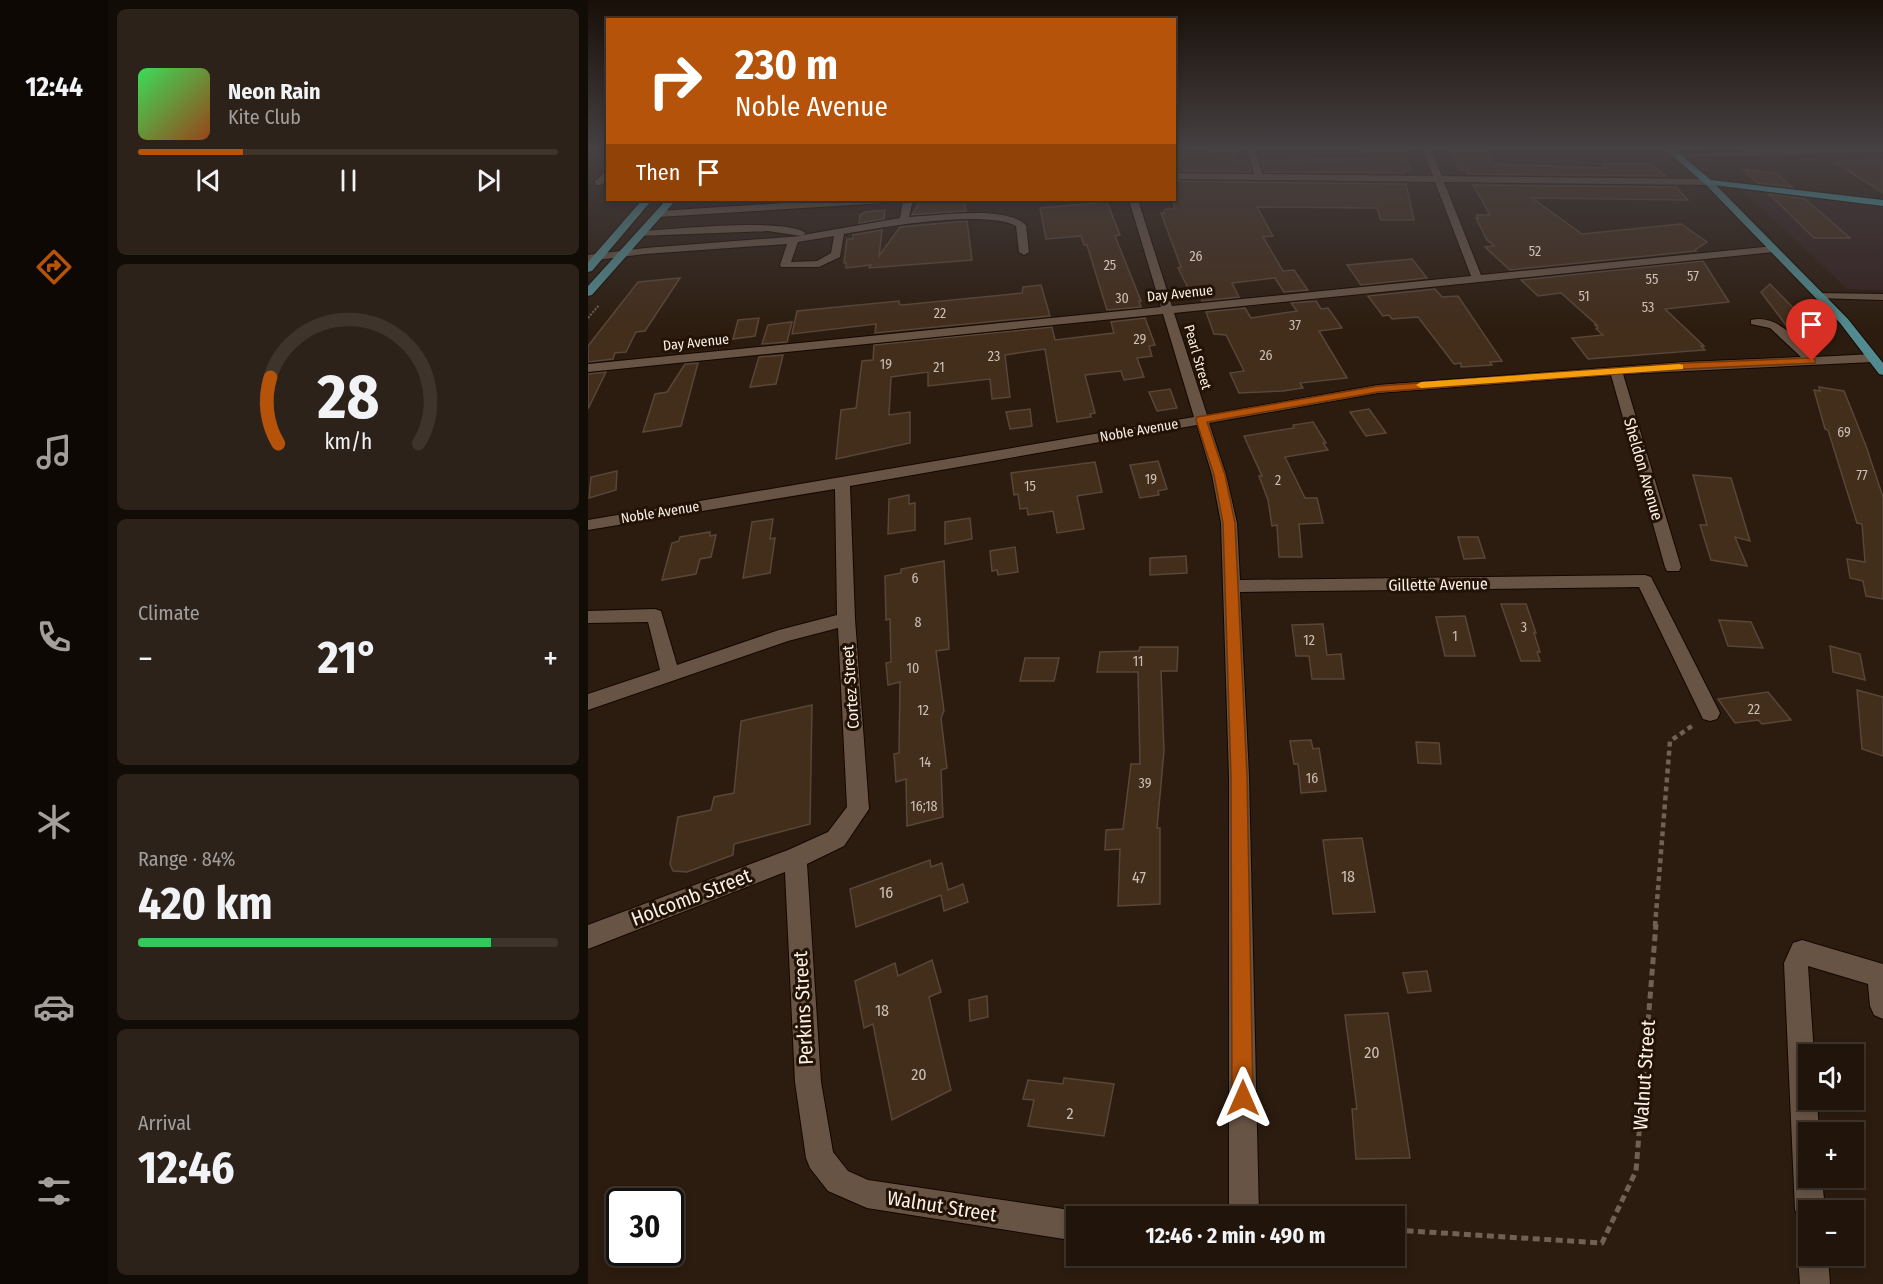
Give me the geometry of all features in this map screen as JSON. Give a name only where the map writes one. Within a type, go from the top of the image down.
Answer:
[{"type":"main road","points":[[588,269],[593,257],[638,210]]},
{"type":"main road","points":[[649,210],[661,211]]},
{"type":"main road","points":[[1736,210],[1844,321],[1883,371]]},
{"type":"main road","points":[[588,293],[661,211]]},
{"type":"street","points":[[661,211],[680,210]]},
{"type":"street","points":[[904,220],[906,210]]},
{"type":"street","name":"Pearl Street","points":[[1136,210],[1219,475],[1229,523],[1239,776],[1244,1206]]},
{"type":"street","points":[[1451,210],[1478,278]]},
{"type":"street","points":[[593,257],[645,250],[789,241],[809,235],[904,220],[969,217],[1010,219],[1021,225],[1024,252]]},
{"type":"street","points":[[640,234],[768,228],[791,230],[809,235]]},
{"type":"street","points":[[789,241],[793,243],[785,265],[819,264],[836,255],[840,230]]},
{"type":"street","name":"Day Avenue","points":[[588,368],[1774,249]]},
{"type":"street","points":[[1819,296],[1883,297]]},
{"type":"street","points":[[1755,322],[1774,325],[1812,361]]},
{"type":"street","name":"Noble Avenue","points":[[588,525],[1378,389],[1616,371],[1873,358]]},
{"type":"street","name":"Sheldon Avenue","points":[[1616,371],[1673,567]]},
{"type":"street","name":"Cortez Street","points":[[795,858],[836,839],[858,809],[846,619],[842,483]]},
{"type":"street","name":"Gillette Avenue","points":[[1231,586],[1645,581],[1710,713]]},
{"type":"street","points":[[588,617],[655,615],[670,674]]},
{"type":"street","points":[[588,702],[785,635],[846,619]]},
{"type":"street","name":"Holcomb Street","points":[[588,937],[795,858]]},
{"type":"street","name":"Perkins Street","points":[[795,858],[808,1082],[820,1158]]},
{"type":"street","points":[[1809,1200],[1796,963],[1802,952],[1881,975],[1883,1006]]},
{"type":"street","name":"Walnut Street","points":[[820,1158],[838,1180],[867,1194],[1066,1224]]},
{"type":"street","points":[[1814,1266],[1815,1284]]},
{"type":"path","name":"Walnut Street","points":[[1405,1231],[1602,1243],[1636,1171],[1670,741],[1710,713]]},
{"type":"shaded area","points":[[1763,210],[1883,210],[1883,290],[1847,289]]},
{"type":"building","points":[[885,210],[884,219],[859,223],[860,215],[865,212]]},
{"type":"building","points":[[915,210],[966,211],[912,215]]},
{"type":"building","points":[[1040,210],[1110,210],[1120,235],[1115,236],[1141,301],[1139,301],[1141,307],[1107,310],[1087,245],[1084,245],[1081,236],[1046,239]]},
{"type":"building","points":[[1259,210],[1273,236],[1263,237],[1283,271],[1294,270],[1308,290],[1284,292],[1275,278],[1232,283],[1239,297],[1202,301],[1201,295],[1192,296],[1178,268],[1181,267],[1161,213],[1165,213],[1164,211]]},
{"type":"building","points":[[1378,210],[1412,210],[1414,220],[1381,220]]},
{"type":"building","points":[[1487,210],[1549,210],[1582,234],[1681,224],[1707,242],[1696,251],[1510,270],[1485,247],[1494,246],[1487,240],[1476,218],[1478,218],[1477,215],[1490,215]]},
{"type":"building","points":[[1785,210],[1818,210],[1850,238],[1814,238]]},
{"type":"building","points":[[967,221],[972,260],[869,268],[871,265],[846,268],[846,263],[844,263],[847,239],[853,239],[853,235],[882,230],[879,256],[900,227]]},
{"type":"building","points":[[1412,259],[1427,278],[1361,285],[1347,265]]},
{"type":"building","points":[[1703,261],[1729,302],[1665,309],[1704,346],[1701,346],[1705,350],[1588,359],[1572,338],[1603,335],[1596,329],[1598,328],[1595,325],[1597,325],[1561,293],[1538,296],[1521,280]]},
{"type":"building","points":[[680,278],[645,331],[636,332],[626,352],[615,353],[613,359],[588,362],[588,346],[638,282]]},
{"type":"building","points":[[1770,284],[1815,333],[1793,333],[1789,329],[1761,292]]},
{"type":"building","points":[[1041,285],[1050,316],[875,333],[876,324],[792,334],[797,311],[899,301],[902,305],[1022,293],[1023,287]]},
{"type":"building","points":[[1435,289],[1442,297],[1458,296],[1502,361],[1490,362],[1492,365],[1461,367],[1461,363],[1454,364],[1418,317],[1392,319],[1389,315],[1383,316],[1368,296]]},
{"type":"building","points":[[1316,301],[1321,309],[1328,308],[1342,328],[1319,331],[1347,378],[1300,383],[1303,388],[1283,391],[1239,393],[1230,373],[1244,371],[1226,335],[1214,334],[1206,312],[1245,308],[1251,318],[1297,311],[1291,303]]},
{"type":"building","points":[[759,318],[755,336],[733,339],[738,320]]},
{"type":"building","points":[[1145,318],[1155,345],[1149,346],[1152,356],[1137,358],[1144,377],[1124,380],[1121,371],[1085,375],[1095,413],[1090,414],[1091,417],[1057,422],[1045,349],[1005,355],[1010,397],[992,399],[990,379],[928,386],[928,372],[891,377],[889,415],[910,412],[910,443],[836,459],[841,410],[856,408],[862,361],[873,360],[874,345],[1052,327],[1055,340],[1114,333],[1111,322]]},
{"type":"building","points":[[792,322],[787,342],[762,344],[768,325]]},
{"type":"building","points":[[783,355],[776,384],[750,387],[759,357]]},
{"type":"building","points":[[698,363],[681,426],[643,432],[655,394],[667,392],[685,364]]},
{"type":"building","points":[[606,372],[588,409],[588,374]]},
{"type":"building","points":[[1819,387],[1844,391],[1883,497],[1883,599],[1866,596],[1863,581],[1850,578],[1847,559],[1865,562],[1862,524],[1857,523],[1828,430],[1825,429],[1814,390],[1820,391]]},
{"type":"building","points":[[1170,389],[1177,408],[1157,411],[1149,392]]},
{"type":"building","points":[[1030,409],[1032,426],[1010,429],[1006,412]]},
{"type":"building","points":[[1369,409],[1386,433],[1366,436],[1350,412]]},
{"type":"building","points":[[1313,422],[1328,450],[1285,457],[1305,498],[1317,498],[1323,523],[1299,524],[1302,557],[1279,557],[1277,525],[1272,526],[1268,500],[1259,476],[1262,476],[1244,436],[1294,428],[1293,425]]},
{"type":"building","points":[[1158,461],[1167,489],[1158,491],[1159,495],[1140,498],[1130,465]]},
{"type":"building","points":[[1095,462],[1102,492],[1077,496],[1084,529],[1057,533],[1053,511],[1028,515],[1027,508],[1020,509],[1018,494],[1014,495],[1011,473]]},
{"type":"building","points":[[617,471],[616,490],[589,498],[591,477]]},
{"type":"building","points":[[1693,475],[1731,478],[1750,541],[1735,537],[1747,566],[1711,560],[1700,525],[1707,525]]},
{"type":"building","points":[[909,495],[909,504],[915,503],[915,530],[888,534],[889,499]]},
{"type":"building","points":[[970,518],[972,539],[945,544],[945,522]]},
{"type":"building","points":[[773,519],[770,539],[775,538],[770,573],[743,578],[752,522]]},
{"type":"building","points":[[710,532],[710,536],[716,535],[711,557],[700,559],[696,574],[662,580],[672,543],[679,541],[680,537]]},
{"type":"building","points":[[1458,537],[1478,537],[1485,558],[1464,559]]},
{"type":"building","points":[[1015,547],[1018,572],[998,575],[997,570],[992,571],[990,551]]},
{"type":"building","points":[[1186,556],[1187,573],[1150,575],[1150,558]]},
{"type":"building","points":[[944,561],[949,649],[936,651],[944,711],[941,718],[947,768],[941,770],[943,817],[907,826],[906,779],[896,782],[894,754],[899,753],[900,682],[888,685],[886,663],[891,662],[890,619],[886,620],[885,576],[901,573],[901,569]]},
{"type":"building","points":[[1501,604],[1526,604],[1536,633],[1534,633],[1540,652],[1537,652],[1540,661],[1521,661]]},
{"type":"building","points":[[1465,616],[1475,656],[1445,656],[1436,617]]},
{"type":"building","points":[[1719,620],[1751,622],[1763,648],[1728,646]]},
{"type":"building","points":[[1323,624],[1327,655],[1341,654],[1344,679],[1312,679],[1309,656],[1296,656],[1292,625]]},
{"type":"building","points":[[1830,646],[1860,654],[1865,680],[1833,672]]},
{"type":"building","points":[[1140,647],[1178,647],[1177,671],[1161,671],[1164,751],[1157,828],[1160,828],[1160,904],[1118,906],[1120,849],[1105,850],[1106,830],[1123,829],[1131,764],[1140,764],[1138,672],[1097,672],[1100,652],[1139,651]]},
{"type":"building","points":[[1025,658],[1059,658],[1054,681],[1020,681]]},
{"type":"building","points":[[1857,690],[1883,697],[1883,756],[1862,749]]},
{"type":"building","points":[[1768,692],[1791,720],[1762,724],[1758,720],[1735,723],[1718,699]]},
{"type":"building","points":[[812,705],[810,824],[734,844],[733,855],[687,872],[673,871],[670,864],[678,817],[711,810],[714,797],[734,793],[741,721]]},
{"type":"building","points":[[1311,740],[1313,749],[1319,748],[1326,791],[1301,793],[1298,764],[1294,764],[1290,741]]},
{"type":"building","points":[[1416,742],[1439,743],[1441,764],[1418,763]]},
{"type":"building","points":[[1362,838],[1375,912],[1333,914],[1323,840]]},
{"type":"building","points":[[930,860],[931,867],[942,863],[948,890],[963,884],[968,902],[944,911],[941,895],[856,927],[850,889]]},
{"type":"building","points":[[932,960],[941,992],[929,997],[951,1090],[892,1120],[873,1024],[864,1028],[855,981],[895,963],[898,976]]},
{"type":"building","points":[[1427,971],[1431,991],[1408,993],[1403,973]]},
{"type":"building","points":[[987,996],[988,1017],[970,1021],[969,1000]]},
{"type":"building","points":[[1388,1013],[1410,1158],[1356,1159],[1352,1109],[1357,1109],[1345,1015]]},
{"type":"building","points":[[1064,1078],[1114,1084],[1104,1136],[1028,1126],[1034,1100],[1023,1099],[1028,1080],[1063,1084]]},
{"type":"slow traffic","points":[[1421,385],[1679,367]]},
{"type":"route","points":[[1243,1098],[1239,776],[1229,523],[1219,475],[1201,420],[1378,389],[1685,366],[1812,361]]}]
